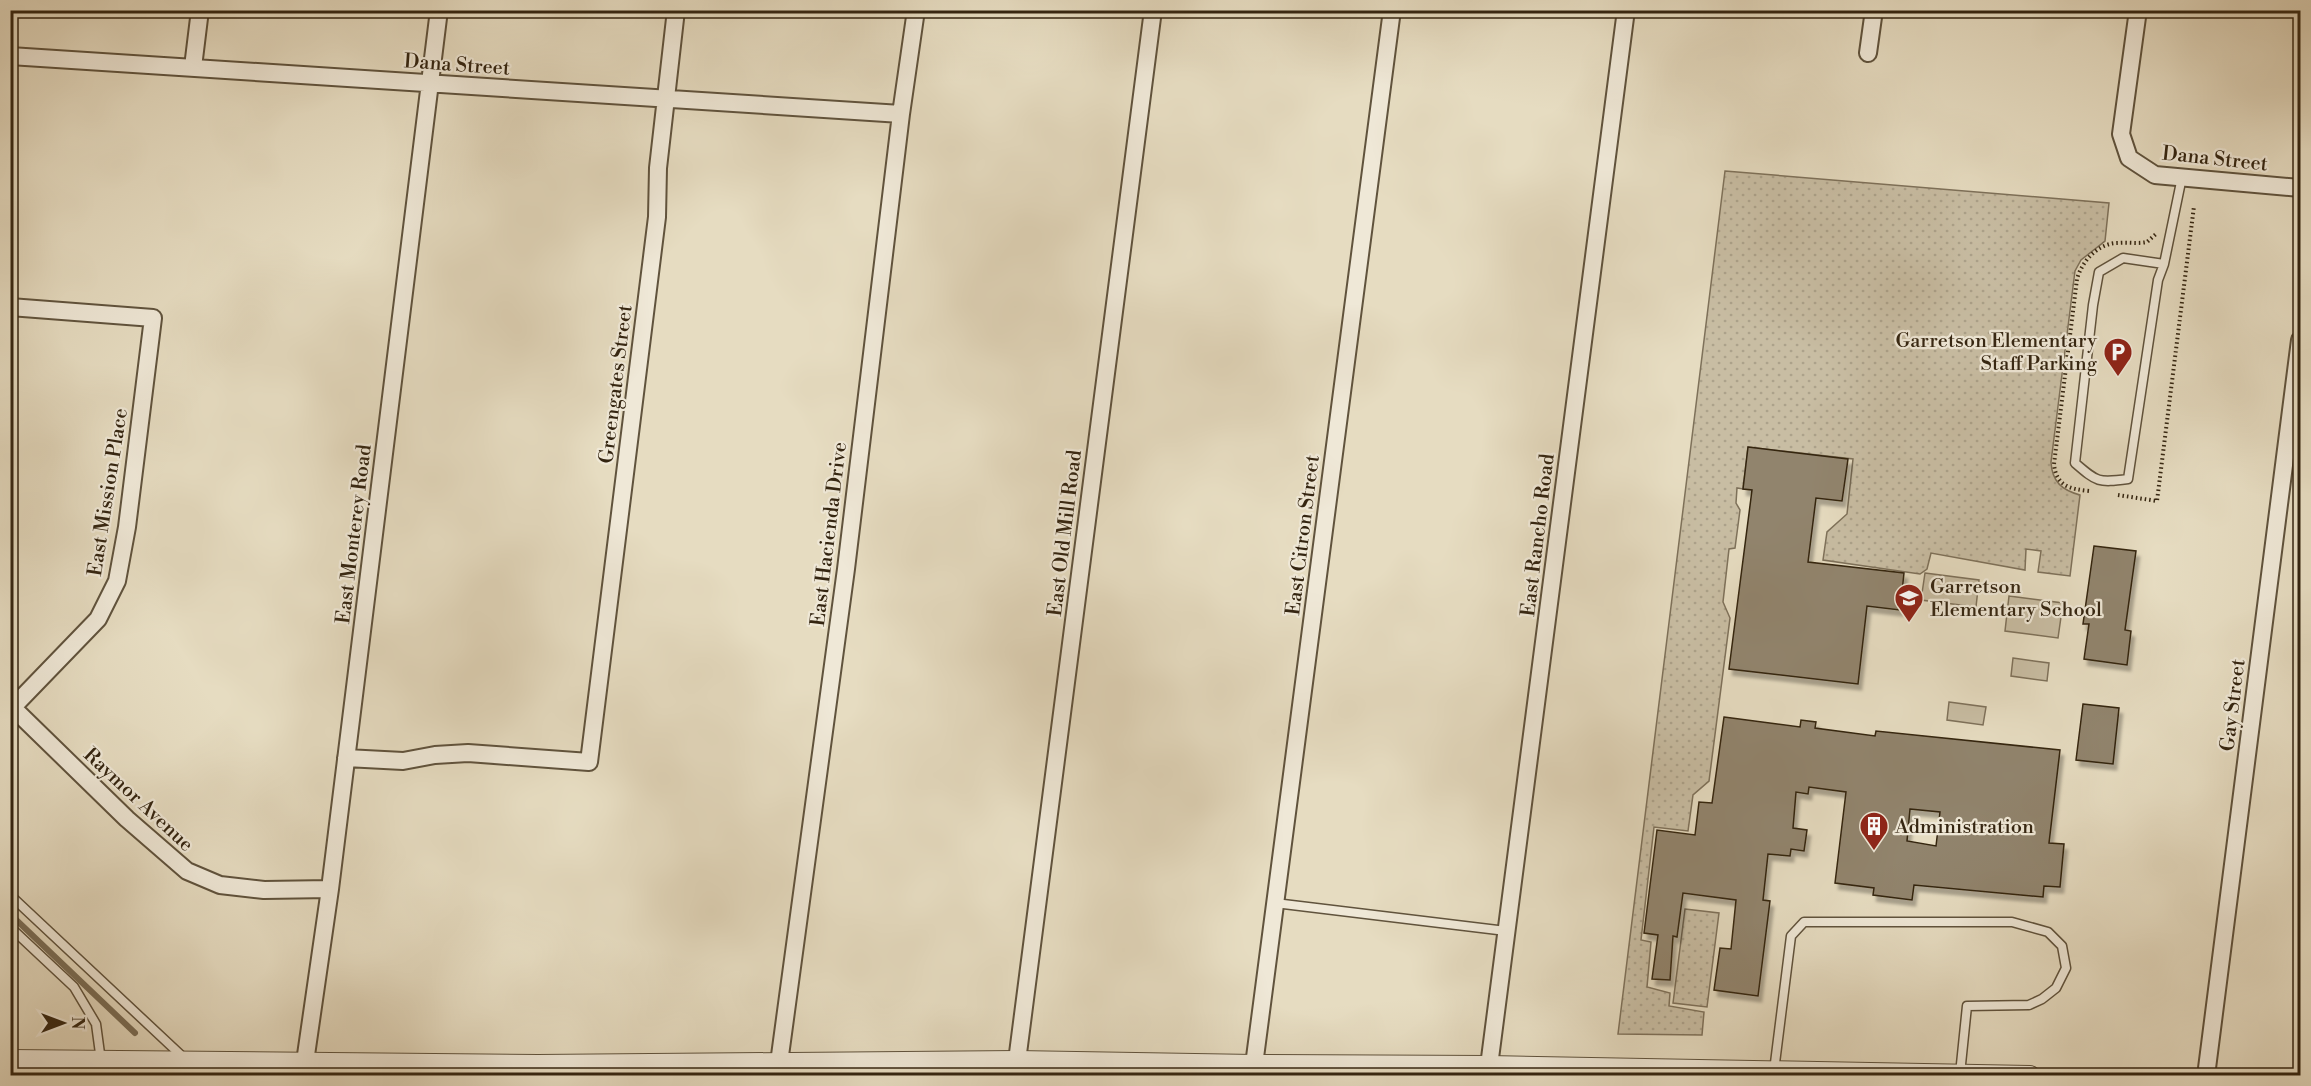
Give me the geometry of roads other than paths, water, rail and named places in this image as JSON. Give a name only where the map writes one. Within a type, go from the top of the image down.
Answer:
[{"type":"street","points":[[193,67],[200,10]]},
{"type":"street","name":"East Monterey Road","points":[[304,1062],[330,889],[439,10]]},
{"type":"street","name":"Greengates Street","points":[[346,758],[403,761],[435,754],[468,753],[589,762],[657,217],[658,168],[676,10]]},
{"type":"street","name":"East Hacienda Drive","points":[[779,1063],[844,580],[901,114],[916,10]]},
{"type":"street","name":"East Old Mill Road","points":[[1017,1060],[1153,10]]},
{"type":"street","name":"East Citron Street","points":[[1254,1065],[1392,10]]},
{"type":"street","name":"East Rancho Road","points":[[1489,1066],[1626,10]]},
{"type":"street","points":[[1868,53],[1874,10]]},
{"type":"street","name":"Dana Street","points":[[2138,10],[2121,134],[2129,158],[2155,175],[2301,188]]},
{"type":"street","name":"Dana Street","points":[[10,56],[901,114]]},
{"type":"street","name":"East Mission Place","points":[[10,307],[153,318],[128,527],[117,581],[98,619],[12,706]]},
{"type":"street","name":"Gay Street","points":[[2206,1076],[2301,340]]},
{"type":"street","name":"Raymor Avenue","points":[[12,706],[127,819],[187,871],[220,885],[264,890],[330,889]]},
{"type":"street","points":[[10,1060],[304,1062],[538,1070],[779,1063],[1017,1060],[2030,1076]]},
{"type":"lane","points":[[2164,264],[2123,258],[2099,272],[2093,305],[2075,463],[2094,480],[2128,479],[2158,280],[2164,264],[2182,177]]},
{"type":"lane","points":[[10,895],[187,1061],[212,1076]]},
{"type":"lane","points":[[1275,903],[1506,931]]},
{"type":"lane","points":[[1774,1071],[1791,936],[1804,922],[2012,922],[2048,932],[2062,946],[2066,968],[2056,988],[2030,1005],[1967,1006],[1960,1074]]},
{"type":"lane","points":[[10,927],[74,987],[96,1024],[101,1060]]},
{"type":"waterway","points":[[10,914],[135,1033]]},
{"type":"place","name":"Garretson Elementary Staff Parking","points":[[2118,378]]},
{"type":"place","name":"Garretson Elementary School","points":[[1909,624]]},
{"type":"place","name":"Administration","points":[[1874,852]]}]
